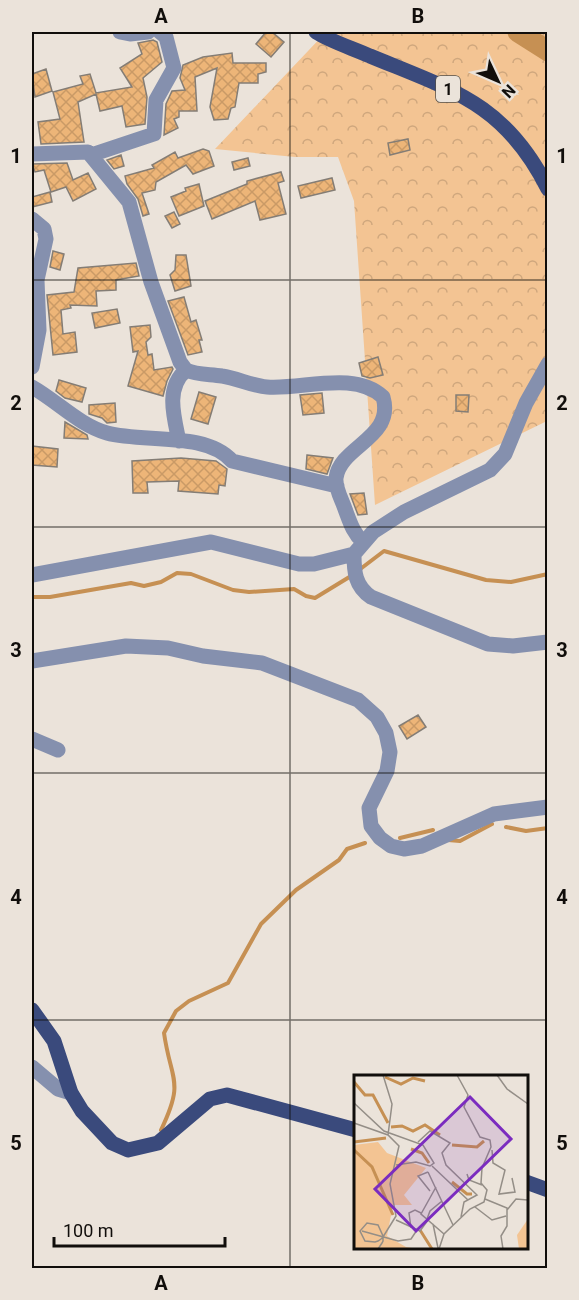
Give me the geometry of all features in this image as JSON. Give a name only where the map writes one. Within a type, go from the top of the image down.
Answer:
[{"type":"main road","name":"1","points":[[316,32],[442,86],[487,111],[510,131],[537,167],[548,189]]},
{"type":"main road","points":[[32,1010],[54,1041],[70,1093],[82,1111],[112,1143],[128,1150],[158,1143],[210,1099],[227,1095],[354,1129]]},
{"type":"main road","points":[[528,1183],[548,1190]]},
{"type":"street","points":[[120,32],[130,34],[148,32]]},
{"type":"street","points":[[91,155],[154,134],[156,100],[174,68],[166,37],[160,32]]},
{"type":"street","points":[[32,154],[85,152],[91,155],[129,202],[151,282],[180,362],[186,370],[223,376],[264,387],[295,388],[329,382],[377,391],[383,397],[386,404],[382,420],[373,436],[340,467],[337,486],[353,532],[362,590],[371,597],[488,644],[513,646],[548,642]]},
{"type":"street","points":[[32,219],[44,229],[46,239],[37,280],[39,330],[32,367]]},
{"type":"street","points":[[356,561],[373,532],[404,512],[490,470],[505,454],[526,403],[548,364]]},
{"type":"street","points":[[179,441],[172,407],[173,391],[177,378],[186,370]]},
{"type":"street","points":[[32,387],[91,428],[110,434],[210,446],[226,453],[232,461],[337,486]]},
{"type":"street","points":[[32,575],[210,542],[299,564],[356,561]]},
{"type":"street","points":[[32,661],[126,646],[168,648],[203,656],[262,663],[358,700],[377,717],[388,743],[390,752],[387,771],[369,808],[371,826],[380,838],[391,846],[404,849],[422,846],[495,814],[548,807]]},
{"type":"street","points":[[32,739],[58,750]]},
{"type":"street","points":[[32,1067],[58,1089],[70,1093]]},
{"type":"green space","points":[[326,32],[547,32],[547,421],[375,505],[354,201],[338,157],[295,157],[215,149]]},
{"type":"building","points":[[266,32],[272,32],[284,42],[271,57],[256,44]]},
{"type":"building","points":[[153,40],[157,42],[162,62],[143,78],[147,97],[145,124],[126,127],[122,106],[100,111],[96,94],[78,102],[84,142],[41,144],[38,122],[60,119],[53,92],[83,84],[80,76],[90,74],[96,93],[132,87],[120,68],[142,54],[138,43]]},
{"type":"building","points":[[232,53],[233,63],[266,63],[266,72],[258,74],[258,83],[239,83],[235,107],[231,108],[228,119],[214,120],[210,107],[217,68],[195,77],[197,111],[179,111],[179,117],[174,119],[178,128],[164,135],[166,104],[172,91],[185,90],[180,78],[183,65],[203,57]]},
{"type":"building","points":[[46,69],[52,91],[35,97],[32,74]]},
{"type":"building","points":[[408,139],[410,150],[390,155],[388,143]]},
{"type":"building","points":[[203,149],[209,151],[214,166],[193,174],[186,165],[156,182],[155,190],[142,193],[149,214],[143,216],[138,199],[127,184],[125,176],[154,168],[152,165],[175,152],[178,158]]},
{"type":"building","points":[[121,155],[124,166],[114,169],[107,160]]},
{"type":"building","points":[[248,158],[250,166],[234,170],[232,162]]},
{"type":"building","points":[[67,163],[73,180],[88,173],[96,189],[73,201],[66,187],[51,192],[44,170],[35,172],[32,164]]},
{"type":"building","points":[[281,172],[284,181],[278,183],[286,214],[260,220],[255,201],[212,219],[205,201],[247,184],[247,181]]},
{"type":"building","points":[[332,178],[335,190],[301,198],[298,186]]},
{"type":"building","points":[[199,184],[204,206],[179,216],[171,197],[186,191],[185,188]]},
{"type":"building","points":[[50,192],[52,202],[32,207],[32,197]]},
{"type":"building","points":[[174,212],[180,224],[172,228],[165,216]]},
{"type":"building","points":[[53,251],[64,254],[60,270],[50,267]]},
{"type":"building","points":[[176,255],[186,255],[191,286],[175,291],[170,275],[175,270]]},
{"type":"building","points":[[136,263],[139,276],[116,280],[116,290],[96,291],[97,306],[70,305],[71,308],[61,310],[63,334],[75,332],[77,352],[53,355],[47,295],[74,292],[78,268]]},
{"type":"building","points":[[184,297],[191,322],[196,320],[202,340],[199,340],[202,352],[188,355],[168,301]]},
{"type":"building","points":[[117,309],[120,323],[95,328],[92,313]]},
{"type":"building","points":[[150,325],[151,337],[146,342],[148,355],[152,354],[154,370],[172,367],[173,369],[163,396],[128,386],[138,351],[133,352],[130,327]]},
{"type":"building","points":[[378,357],[383,375],[370,378],[362,376],[359,363]]},
{"type":"building","points":[[59,380],[86,388],[82,402],[65,398],[56,391]]},
{"type":"building","points":[[199,392],[216,397],[208,424],[191,419]]},
{"type":"building","points":[[322,393],[324,413],[303,415],[300,395]]},
{"type":"building","points":[[456,395],[469,395],[468,412],[456,411]]},
{"type":"building","points":[[115,403],[116,422],[107,423],[102,418],[89,414],[89,405]]},
{"type":"building","points":[[65,422],[87,435],[88,439],[64,438]]},
{"type":"building","points":[[32,446],[58,449],[57,467],[32,465]]},
{"type":"building","points":[[307,455],[333,458],[327,474],[306,469]]},
{"type":"building","points":[[181,458],[216,461],[227,469],[225,486],[219,485],[218,494],[178,491],[179,481],[147,482],[148,493],[133,493],[132,461]]},
{"type":"building","points":[[364,493],[367,514],[358,515],[350,494]]},
{"type":"building","points":[[418,715],[426,727],[407,739],[399,726]]},
{"type":"waterway","points":[[518,32],[548,51]]},
{"type":"waterway","points":[[359,570],[384,551],[486,580],[511,582],[548,574]]},
{"type":"waterway","points":[[32,597],[50,597],[131,583],[144,586],[161,582],[177,573],[191,574],[233,590],[249,592],[294,589],[315,598],[351,576]]},
{"type":"waterway","points":[[448,840],[460,841],[492,824]]},
{"type":"waterway","points":[[506,827],[526,831],[548,828]]},
{"type":"waterway","points":[[400,838],[433,830]]},
{"type":"waterway","points":[[161,1130],[173,1101],[174,1090],[164,1033],[176,1011],[189,1001],[228,983],[261,924],[296,890],[339,860],[347,849],[365,843]]}]
